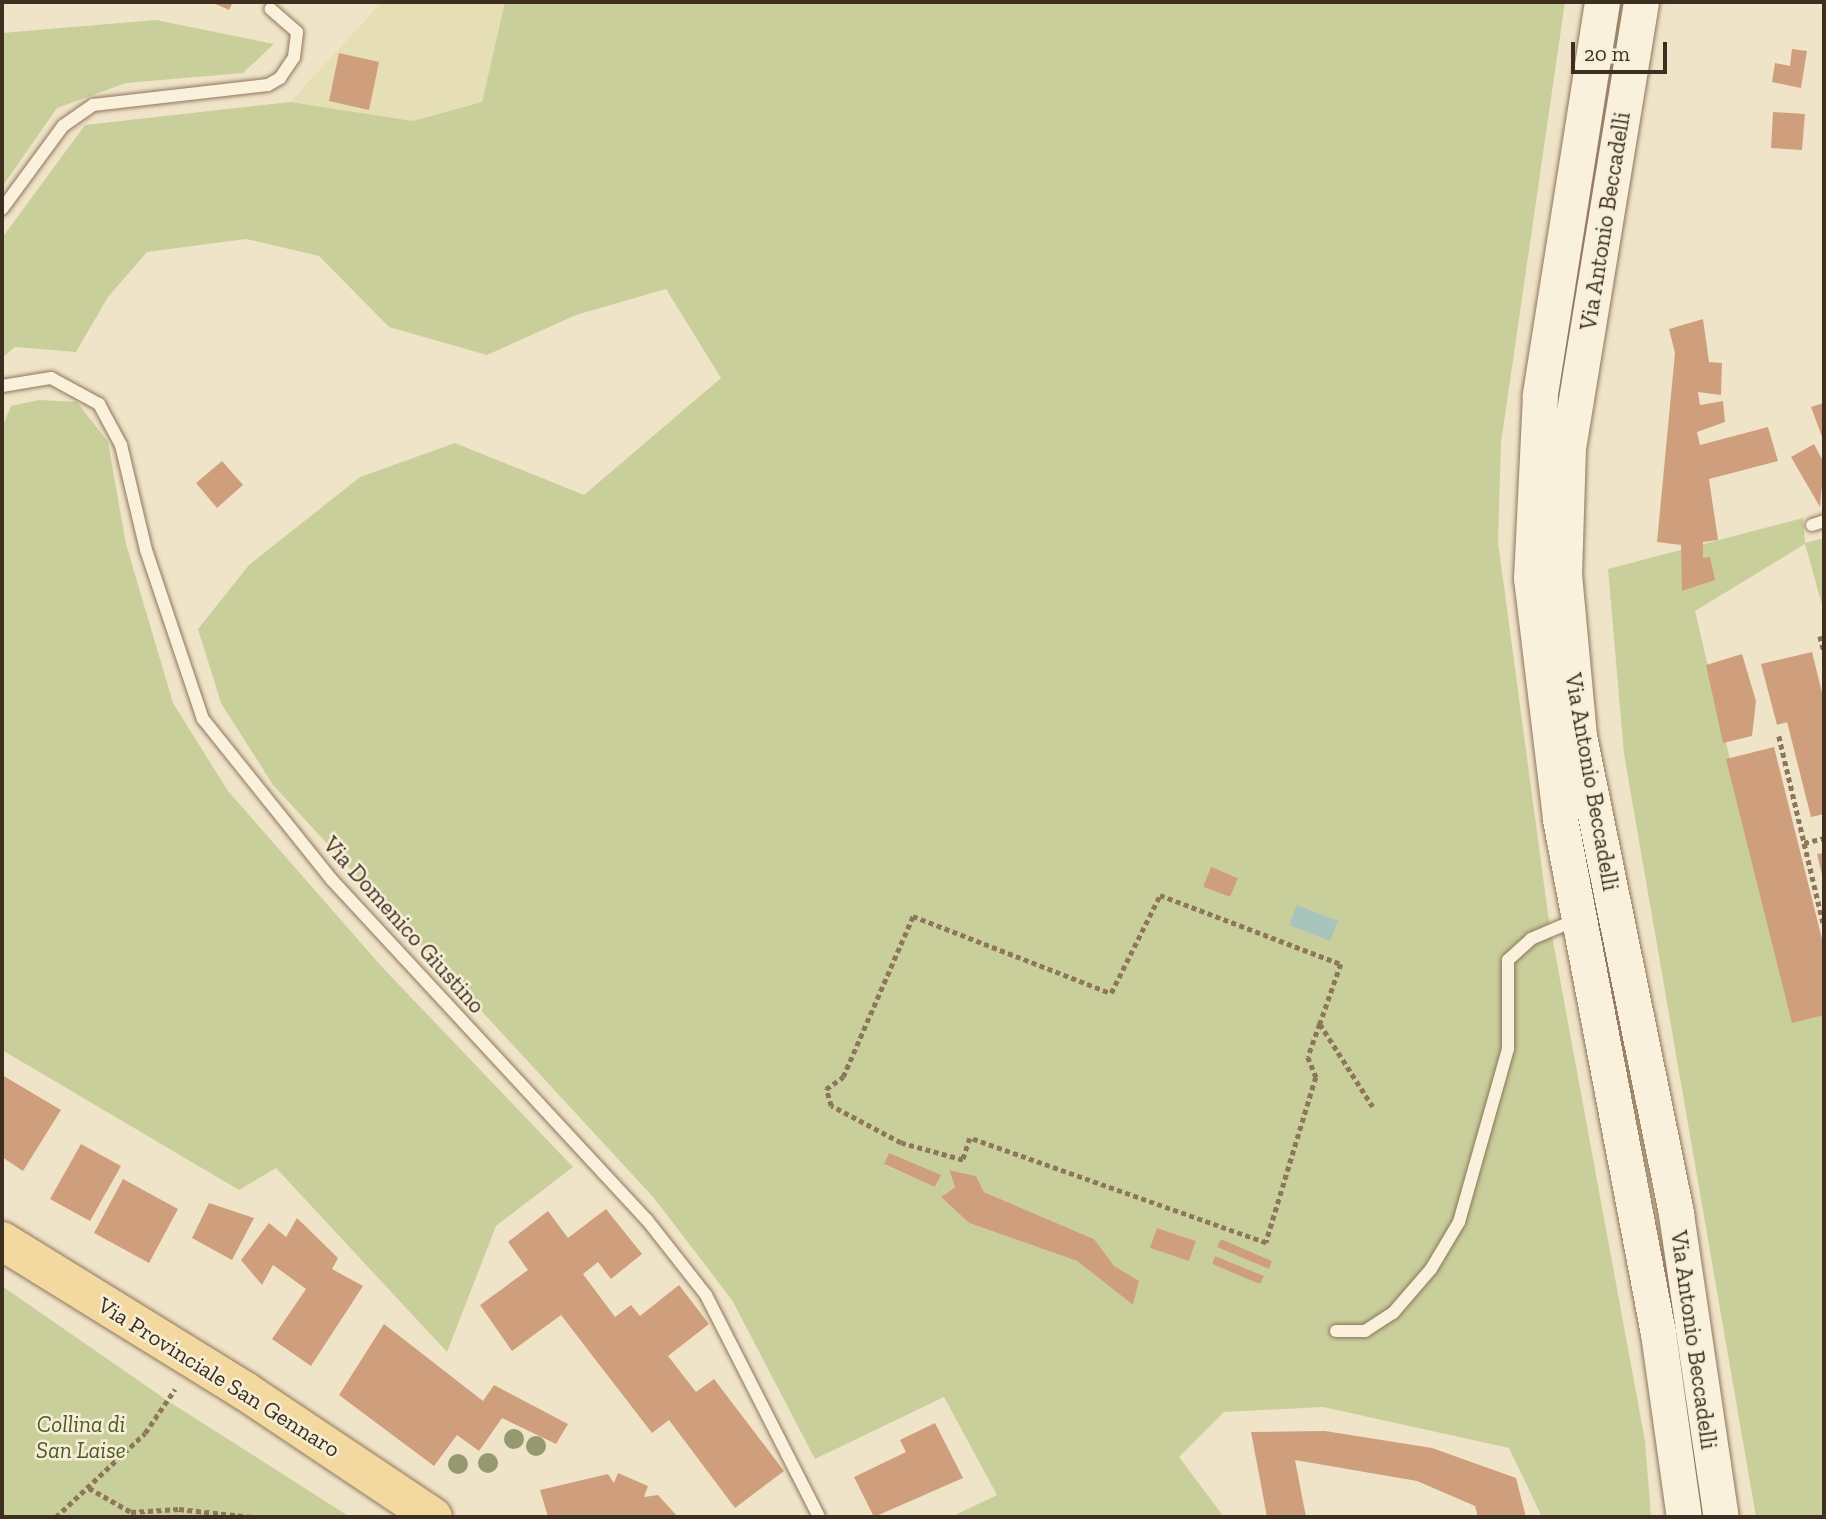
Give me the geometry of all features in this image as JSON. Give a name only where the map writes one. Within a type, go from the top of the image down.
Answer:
[{"type":"main road","name":"Via Antonio Beccadelli","points":[[1602,2],[1540,395],[1531,518],[1538,666],[1578,919],[1658,1333],[1684,1517]]},
{"type":"main road","name":"Via Antonio Beccadelli","points":[[1641,2],[1568,448],[1565,598],[1579,736],[1676,1214],[1721,1517]]},
{"type":"main road","name":"Via Provinciale San Gennaro","points":[[2,1241],[195,1359],[433,1517]]},
{"type":"lane","points":[[2,209],[63,126],[93,105],[268,85],[280,78],[294,57],[297,32],[271,9]]},
{"type":"lane","name":"Via Domenico Giustino","points":[[2,386],[51,378],[99,404],[121,445],[146,550],[203,719],[332,880],[647,1220],[706,1295],[819,1517]]},
{"type":"lane","points":[[1336,1331],[1365,1331],[1393,1313],[1431,1269],[1459,1222],[1508,1049],[1508,960],[1531,939],[1578,919]]},
{"type":"path","points":[[1820,636],[1824,651]]},
{"type":"path","points":[[1779,736],[1824,926]]},
{"type":"path","points":[[1804,843],[1824,838]]},
{"type":"path","points":[[1160,895],[1341,964],[1321,1024],[1308,1056],[1316,1077],[1266,1243],[970,1138],[962,1160],[901,1143],[831,1106],[826,1089],[843,1077],[913,916],[1111,993],[1160,895]]},
{"type":"path","points":[[1321,1024],[1373,1107]]},
{"type":"path","points":[[56,1517],[145,1433],[195,1359]]},
{"type":"path","points":[[89,1488],[131,1512],[179,1509],[252,1517]]},
{"type":"shaded area","points":[[382,2],[505,2],[482,102],[413,121],[290,102]]},
{"type":"green space","points":[[505,2],[1565,2],[1501,443],[1498,542],[1548,914],[1645,1441],[1651,1517],[1542,1517],[1509,1448],[1323,1407],[1224,1412],[1179,1457],[1224,1517],[951,1517],[997,1495],[944,1397],[815,1459],[732,1300],[654,1198],[273,785],[221,703],[198,629],[249,565],[360,477],[455,443],[584,495],[721,378],[666,289],[576,315],[487,355],[389,327],[319,256],[246,239],[147,252],[108,297],[76,352],[15,347],[2,358],[2,238],[85,125],[290,102],[413,121],[482,102]],"holes":[[[1211,868],[1237,877],[1230,897],[1203,887]],[[889,1154],[940,1175],[936,1187],[885,1165]],[[949,1170],[976,1176],[984,1192],[1094,1239],[1133,1305],[1077,1261],[969,1223],[941,1197],[955,1187]],[[1157,1228],[1196,1241],[1189,1261],[1151,1248]],[[1221,1239],[1272,1261],[1269,1269],[1218,1247]],[[1215,1256],[1263,1276],[1260,1283],[1212,1264]]]},
{"type":"green space","points":[[156,20],[274,44],[243,73],[126,83],[57,108],[2,187],[2,33]]},
{"type":"green space","points":[[39,400],[77,402],[108,442],[126,544],[173,703],[228,791],[382,967],[573,1167],[496,1226],[447,1352],[276,1168],[239,1190],[2,1050],[2,428],[11,406]]},
{"type":"green space","points":[[1803,518],[1805,543],[1824,538],[1824,612],[1805,544],[1695,611],[1792,1022],[1824,1015],[1824,1517],[1756,1517],[1624,754],[1608,569]]},
{"type":"green space","name":"Collina di San Laise","points":[[2,1286],[168,1401],[350,1517],[2,1517]]},
{"type":"water","points":[[1297,905],[1338,921],[1330,941],[1289,925]]},
{"type":"building","points":[[211,2],[233,2],[229,10]]},
{"type":"building","points":[[1792,49],[1807,51],[1801,88],[1772,82],[1775,63],[1790,66]]},
{"type":"building","points":[[339,53],[379,62],[369,110],[329,101]]},
{"type":"building","points":[[1773,112],[1805,114],[1802,150],[1771,148]]},
{"type":"building","points":[[1703,319],[1709,362],[1722,363],[1721,395],[1698,392],[1700,405],[1723,401],[1725,422],[1697,432],[1700,445],[1768,427],[1778,461],[1709,479],[1718,540],[1703,542],[1703,558],[1710,557],[1715,580],[1682,591],[1681,545],[1657,542],[1675,353],[1669,329]]},
{"type":"building","points":[[1824,403],[1824,442],[1811,407]]},
{"type":"building","points":[[1814,444],[1824,463],[1820,507],[1791,457]]},
{"type":"building","points":[[222,461],[243,485],[217,508],[196,483]]},
{"type":"building","points":[[1812,652],[1824,701],[1824,814],[1811,817],[1787,722],[1777,725],[1761,664]]},
{"type":"building","points":[[1742,654],[1756,701],[1752,736],[1723,743],[1706,665]]},
{"type":"building","points":[[1774,747],[1824,947],[1824,1015],[1792,1023],[1726,759]]},
{"type":"building","points":[[1824,853],[1824,879],[1823,879],[1817,854]]},
{"type":"building","points":[[1211,867],[1238,878],[1230,897],[1203,887]]},
{"type":"building","points":[[2,1075],[61,1110],[23,1171],[2,1157]]},
{"type":"building","points":[[81,1144],[121,1166],[90,1221],[50,1199]]},
{"type":"building","points":[[889,1153],[941,1175],[935,1187],[884,1164]]},
{"type":"building","points":[[949,1170],[976,1176],[984,1192],[1094,1239],[1114,1266],[1139,1281],[1133,1305],[1077,1261],[969,1223],[941,1197],[955,1187]]},
{"type":"building","points":[[123,1179],[178,1209],[149,1263],[94,1233]]},
{"type":"building","points":[[209,1203],[254,1218],[232,1260],[192,1238]]},
{"type":"building","points":[[606,1209],[642,1254],[611,1279],[598,1262],[583,1274],[615,1317],[631,1305],[640,1316],[679,1285],[709,1324],[668,1356],[696,1392],[714,1379],[784,1471],[735,1508],[669,1420],[652,1433],[561,1315],[512,1351],[480,1305],[528,1270],[508,1242],[548,1211],[568,1238]]},
{"type":"building","points":[[297,1218],[338,1258],[332,1269],[363,1286],[311,1366],[272,1339],[306,1289],[273,1265],[262,1285],[241,1260],[269,1223],[286,1237]]},
{"type":"building","points":[[1157,1228],[1196,1241],[1189,1261],[1150,1248]]},
{"type":"building","points":[[1221,1239],[1272,1261],[1269,1269],[1217,1247]]},
{"type":"building","points":[[1215,1256],[1264,1276],[1260,1284],[1212,1264]]},
{"type":"building","points":[[384,1324],[483,1401],[494,1385],[568,1424],[556,1444],[502,1418],[479,1451],[457,1435],[434,1466],[339,1395]]},
{"type":"building","points":[[935,1423],[963,1478],[874,1517],[854,1477],[906,1452],[900,1440]]},
{"type":"building","points":[[1325,1431],[1432,1448],[1516,1478],[1526,1517],[1478,1517],[1475,1506],[1417,1481],[1295,1460],[1306,1517],[1267,1517],[1251,1432]]},
{"type":"building","points":[[618,1473],[648,1486],[644,1497],[658,1495],[678,1517],[548,1517],[540,1490],[608,1474],[614,1483]]}]
